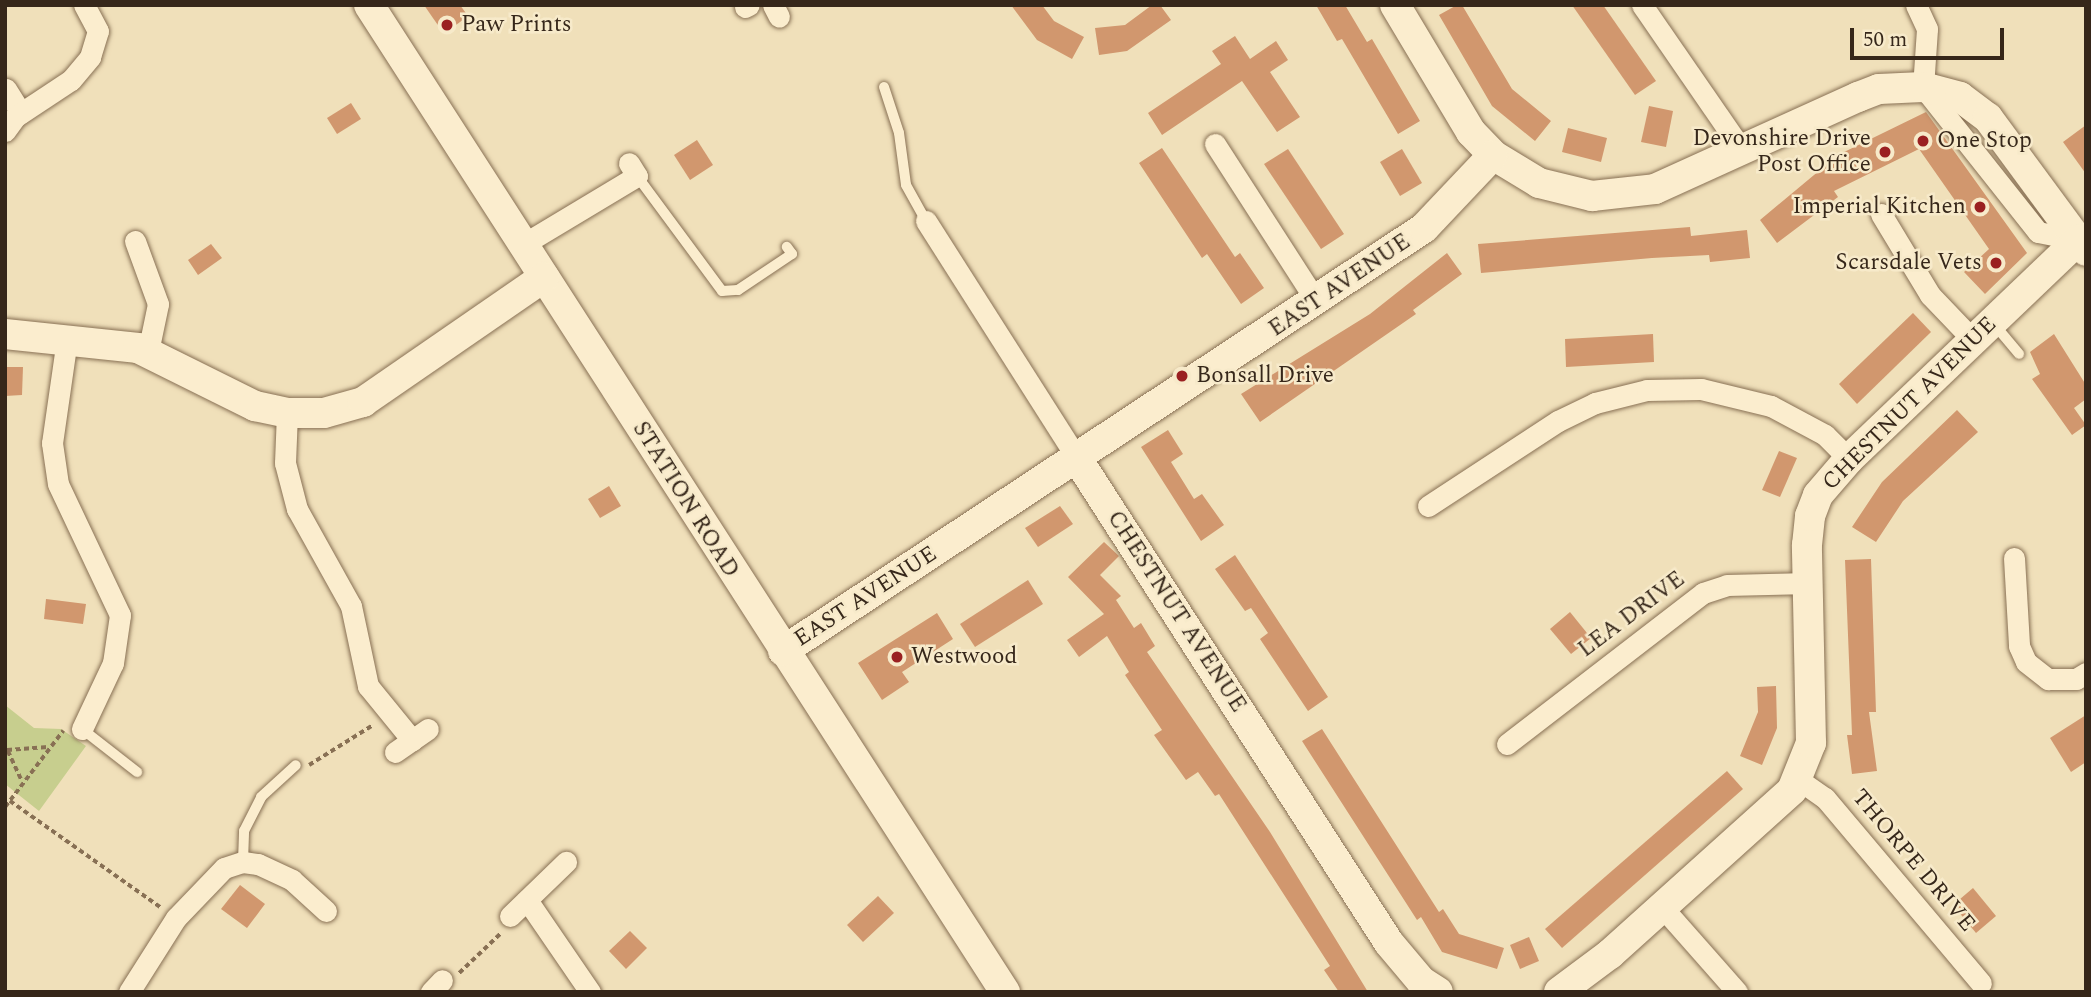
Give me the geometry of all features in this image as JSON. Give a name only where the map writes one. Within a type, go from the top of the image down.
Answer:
[{"type":"street","points":[[5,131],[22,113],[61,88],[90,57],[99,31],[84,5]]},
{"type":"street","name":"STATION ROAD","points":[[369,5],[1005,992]]},
{"type":"street","points":[[1395,5],[1460,118],[1493,155],[1539,183],[1592,196],[1655,190],[1879,89],[1923,87],[1960,97],[1988,118],[2082,245]]},
{"type":"street","points":[[1642,5],[1742,150]]},
{"type":"street","points":[[1916,5],[1927,29],[1923,87]]},
{"type":"street","points":[[6,89],[22,113]]},
{"type":"street","points":[[1215,144],[1317,302]]},
{"type":"street","name":"EAST AVENUE","points":[[783,651],[1078,460],[1424,228],[1493,155]]},
{"type":"street","points":[[522,245],[633,170]]},
{"type":"street","points":[[1881,214],[1930,295],[1982,331]]},
{"type":"street","name":"CHESTNUT AVENUE","points":[[926,222],[1389,943],[1421,981],[1438,992]]},
{"type":"street","points":[[135,241],[158,304],[148,352]]},
{"type":"street","name":"CHESTNUT AVENUE","points":[[1559,992],[1663,908],[1765,818],[1799,780],[1812,733],[1810,516],[1826,484],[1982,331],[2082,245]]},
{"type":"street","points":[[5,334],[67,339],[148,352],[241,400],[287,414],[324,414],[363,402],[544,277]]},
{"type":"street","points":[[67,339],[52,443],[58,484],[120,615],[113,663],[82,729]]},
{"type":"street","points":[[1428,506],[1558,421],[1595,403],[1647,390],[1701,389],[1771,406],[1825,435],[1849,459]]},
{"type":"street","points":[[287,414],[285,463],[293,497],[351,606],[368,686],[392,713],[411,741]]},
{"type":"street","points":[[2014,558],[2019,646],[2026,662],[2048,679],[2076,679],[2086,673]]},
{"type":"street","name":"LEA DRIVE","points":[[1507,744],[1703,593],[1727,585],[1809,583]]},
{"type":"street","name":"THORPE DRIVE","points":[[1799,780],[1825,799],[1981,983]]},
{"type":"street","points":[[129,992],[176,919],[224,868],[243,862],[292,880],[326,911]]},
{"type":"street","points":[[510,916],[566,862]]},
{"type":"street","points":[[527,900],[590,992]]},
{"type":"street","points":[[1663,908],[1737,992]]},
{"type":"lane","points":[[884,87],[899,133],[906,186],[926,222]]},
{"type":"lane","points":[[633,170],[722,291],[738,290],[792,254],[787,247]]},
{"type":"lane","points":[[1982,331],[2019,354]]},
{"type":"lane","points":[[82,729],[137,772]]},
{"type":"lane","points":[[243,862],[244,831],[261,797],[296,765]]},
{"type":"path","points":[[296,765],[310,765],[392,713]]},
{"type":"path","points":[[5,807],[62,732],[82,729]]},
{"type":"path","points":[[22,783],[21,772],[6,750],[50,746]]},
{"type":"path","points":[[10,801],[176,919]]},
{"type":"path","points":[[436,986],[456,977],[510,925],[510,916]]},
{"type":"green space","points":[[5,705],[34,728],[61,729],[86,746],[39,811],[5,784]]},
{"type":"building","name":"Paw Prints","points":[[424,5],[460,5],[468,16],[444,34]]},
{"type":"building","points":[[1011,5],[1042,5],[1054,21],[1084,37],[1072,59],[1037,40]]},
{"type":"building","points":[[1152,5],[1160,5],[1171,20],[1127,51],[1099,55],[1095,28],[1125,25]]},
{"type":"building","points":[[1316,5],[1345,5],[1367,42],[1372,39],[1420,121],[1398,134],[1342,39],[1337,41]]},
{"type":"building","points":[[1462,5],[1512,89],[1551,121],[1535,141],[1492,106],[1439,15]]},
{"type":"building","points":[[1572,5],[1603,5],[1656,81],[1635,95]]},
{"type":"building","points":[[1235,36],[1250,59],[1276,41],[1288,60],[1270,72],[1300,117],[1277,132],[1242,81],[1162,135],[1148,113],[1221,64],[1212,51]]},
{"type":"building","points":[[351,103],[361,119],[337,134],[327,118]]},
{"type":"building","points":[[1649,106],[1673,111],[1666,147],[1641,142]]},
{"type":"building","points":[[1926,112],[2027,253],[1985,294],[1964,272],[1989,249],[1919,149],[1834,191],[1838,197],[1777,243],[1760,220],[1838,155]]},
{"type":"building","points":[[2086,125],[2086,174],[2063,142]]},
{"type":"building","points":[[1568,128],[1607,138],[1601,162],[1562,152]]},
{"type":"building","points":[[697,140],[713,165],[690,180],[674,155]]},
{"type":"building","points":[[1162,148],[1235,257],[1240,253],[1264,288],[1241,304],[1207,254],[1202,258],[1139,163]]},
{"type":"building","points":[[1288,149],[1344,234],[1321,249],[1264,164]]},
{"type":"building","points":[[1402,149],[1422,183],[1400,196],[1380,162]]},
{"type":"building","points":[[1690,227],[1691,236],[1747,230],[1750,258],[1710,262],[1709,255],[1652,258],[1481,273],[1478,244]]},
{"type":"building","points":[[211,244],[222,258],[198,275],[188,260]]},
{"type":"building","points":[[1447,253],[1462,274],[1413,310],[1416,314],[1260,422],[1241,394],[1370,314]]},
{"type":"building","points":[[1913,313],[1931,332],[1857,404],[1839,384]]},
{"type":"building","points":[[1653,334],[1654,362],[1566,367],[1565,339]]},
{"type":"building","points":[[2054,334],[2086,385],[2086,399],[2074,408],[2086,425],[2072,435],[2032,379],[2040,374],[2030,352]]},
{"type":"building","points":[[5,367],[23,367],[22,395],[5,396]]},
{"type":"building","points":[[1957,410],[1978,432],[1903,501],[1876,542],[1852,527],[1882,482]]},
{"type":"building","points":[[1168,430],[1183,454],[1171,462],[1194,499],[1202,494],[1224,525],[1201,541],[1141,447]]},
{"type":"building","points":[[1779,451],[1797,458],[1780,497],[1762,490]]},
{"type":"building","points":[[609,486],[621,506],[600,518],[588,499]]},
{"type":"building","points":[[1060,506],[1073,524],[1038,547],[1025,528]]},
{"type":"building","points":[[1104,542],[1119,556],[1100,575],[1121,596],[1116,600],[1134,628],[1141,623],[1155,646],[1147,652],[1270,832],[1368,992],[1339,992],[1324,970],[1330,966],[1219,794],[1215,796],[1198,772],[1186,780],[1154,735],[1162,730],[1125,675],[1129,672],[1107,636],[1079,657],[1067,640],[1104,614],[1068,577]]},
{"type":"building","points":[[1235,555],[1328,697],[1308,711],[1260,639],[1268,633],[1251,608],[1245,611],[1215,569]]},
{"type":"building","points":[[1871,559],[1876,712],[1869,712],[1877,771],[1852,774],[1847,735],[1852,735],[1845,560]]},
{"type":"building","points":[[1028,580],[1043,604],[975,647],[960,624]]},
{"type":"building","points":[[46,599],[86,604],[83,624],[44,619]]},
{"type":"building","points":[[1570,612],[1591,638],[1571,654],[1550,629]]},
{"type":"building","name":"Westwood","points":[[937,613],[953,639],[902,672],[909,682],[882,700],[858,663]]},
{"type":"building","points":[[1776,686],[1777,728],[1762,765],[1740,756],[1758,712],[1757,687]]},
{"type":"building","points":[[2086,715],[2086,762],[2071,772],[2050,738]]},
{"type":"building","points":[[1322,729],[1439,912],[1443,909],[1459,934],[1504,948],[1497,969],[1442,952],[1421,917],[1417,920],[1302,741]]},
{"type":"building","points":[[1727,771],[1743,789],[1562,948],[1545,929]]},
{"type":"building","points":[[240,885],[265,904],[247,928],[221,909]]},
{"type":"building","points":[[1973,888],[1996,916],[1976,933],[1953,905]]},
{"type":"building","points":[[878,896],[894,913],[863,942],[847,925]]},
{"type":"building","points":[[630,931],[647,948],[626,969],[609,951]]},
{"type":"building","points":[[1529,937],[1539,961],[1520,969],[1510,945]]},
{"type":"place","name":"Paw Prints","points":[[447,25]]},
{"type":"place","name":"One Stop","points":[[1923,141]]},
{"type":"place","name":"Devonshire Drive Post Office","points":[[1885,152]]},
{"type":"place","name":"Imperial Kitchen","points":[[1980,207]]},
{"type":"place","name":"Scarsdale Vets","points":[[1996,263]]},
{"type":"place","name":"Bonsall Drive","points":[[1182,376]]},
{"type":"place","name":"Westwood","points":[[897,657]]}]
